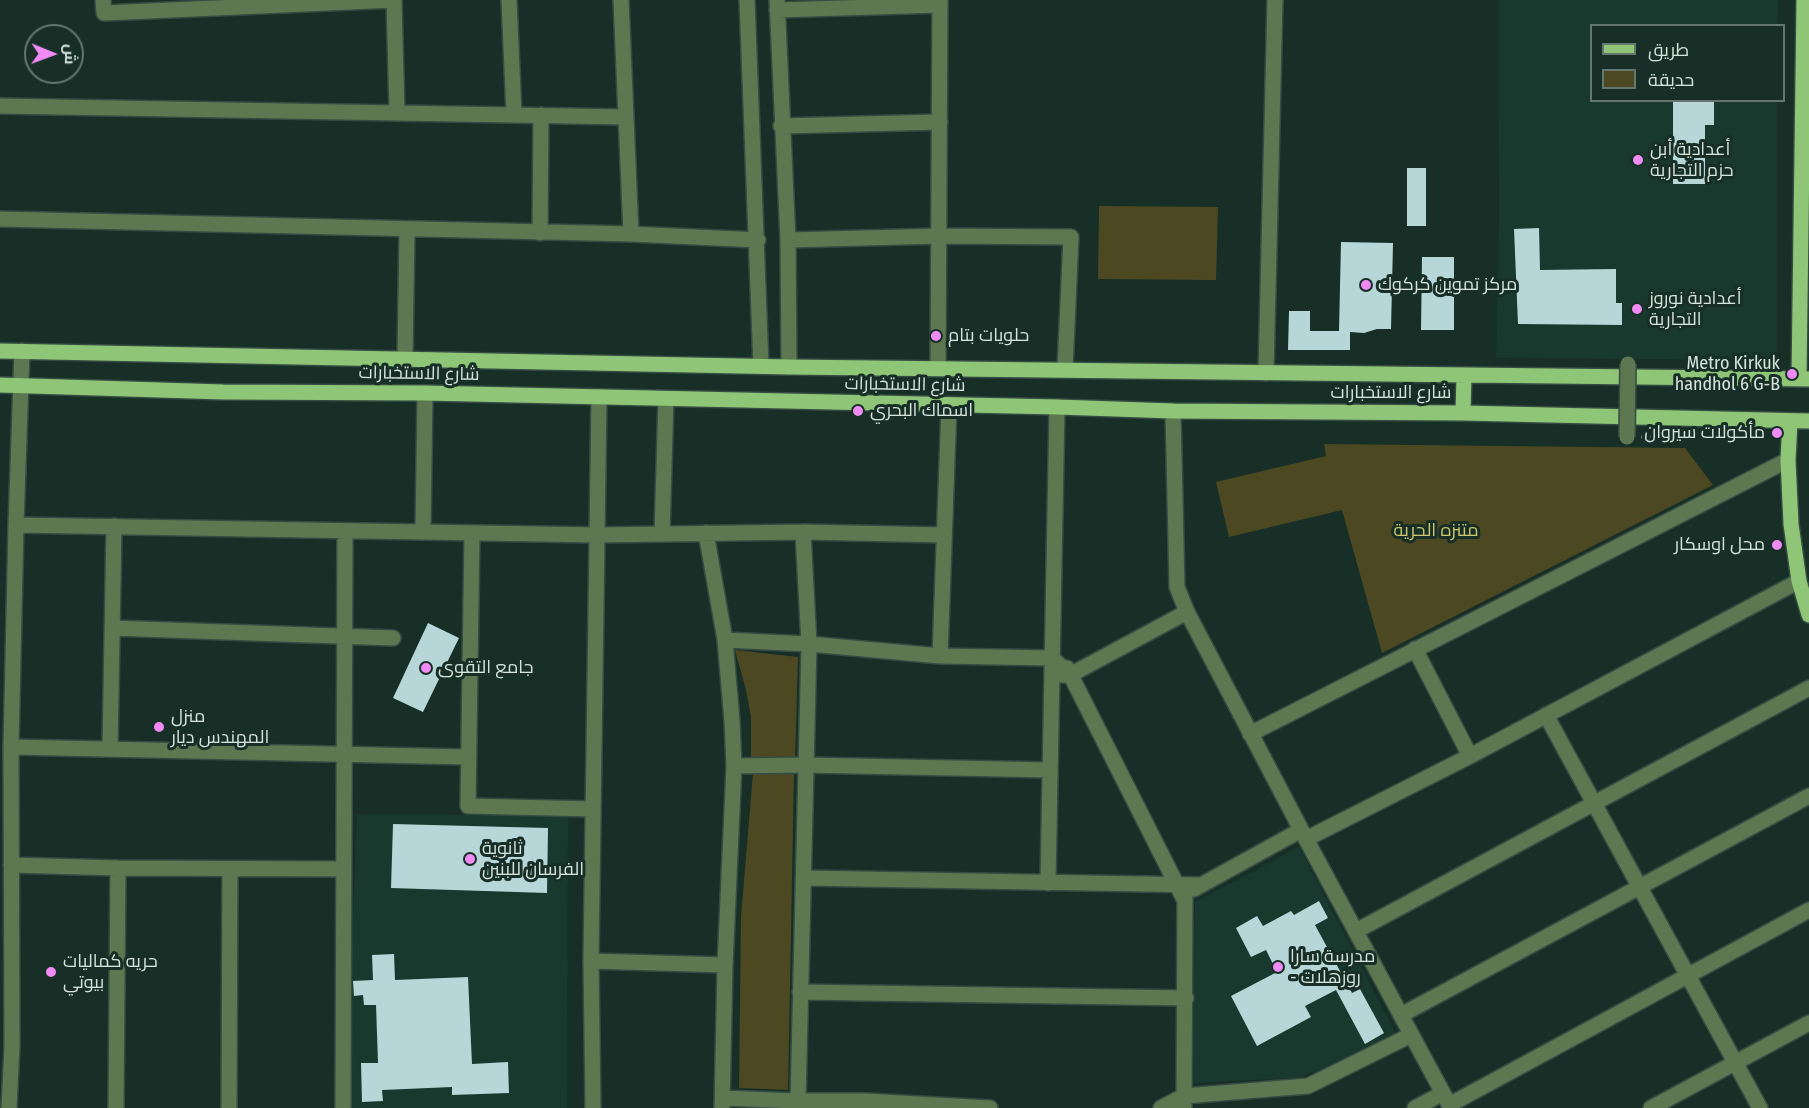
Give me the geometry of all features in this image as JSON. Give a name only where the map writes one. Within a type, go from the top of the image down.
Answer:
[{"type":"main road","points":[[1804,0],[1804,379]]},
{"type":"main road","name":"شارع الاستخبارات","points":[[0,351],[789,367],[1804,379]]},
{"type":"main road","points":[[1463,413],[1464,376]]},
{"type":"main road","name":"شارع الاستخبارات","points":[[0,385],[222,392],[425,393],[1173,411],[1463,413],[1809,421]]},
{"type":"main road","points":[[1790,421],[1788,460],[1791,524],[1799,581],[1809,615]]},
{"type":"street","points":[[103,0],[104,13],[394,0],[397,113]]},
{"type":"street","points":[[509,0],[514,115]]},
{"type":"street","points":[[621,0],[631,234]]},
{"type":"street","points":[[747,0],[758,240],[761,366]]},
{"type":"street","points":[[1266,373],[1275,0]]},
{"type":"street","points":[[789,367],[788,240],[777,5],[940,3],[938,368]]},
{"type":"street","points":[[0,106],[625,117]]},
{"type":"street","points":[[540,233],[541,115]]},
{"type":"street","points":[[782,126],[940,122]]},
{"type":"street","points":[[0,219],[631,234],[758,240]]},
{"type":"street","points":[[405,358],[407,230]]},
{"type":"street","points":[[788,240],[939,236],[1071,237],[1065,369]]},
{"type":"street","points":[[9,1108],[6,1046],[6,921],[11,865],[6,802],[11,747],[22,351]]},
{"type":"street","points":[[1627,437],[1628,364]]},
{"type":"street","points":[[423,532],[425,393]]},
{"type":"street","points":[[593,1108],[591,961],[599,398]]},
{"type":"street","points":[[662,534],[666,399]]},
{"type":"street","points":[[940,656],[949,406]]},
{"type":"street","points":[[1047,883],[1057,407]]},
{"type":"street","points":[[1173,411],[1177,587],[1187,612],[1250,734],[1448,1102]]},
{"type":"street","points":[[1250,734],[1788,460]]},
{"type":"street","points":[[16,525],[597,535],[803,532],[944,534]]},
{"type":"street","points":[[110,749],[114,526]]},
{"type":"street","points":[[343,1108],[345,531]]},
{"type":"street","points":[[798,1101],[809,644],[803,532]]},
{"type":"street","points":[[472,533],[468,806],[593,809]]},
{"type":"street","points":[[706,533],[725,640],[734,766],[725,965],[723,1103],[798,1101],[990,1108]]},
{"type":"street","points":[[804,878],[1047,883],[1183,891],[1202,885],[1470,756],[1799,581]]},
{"type":"street","points":[[1052,676],[1070,675],[1187,612]]},
{"type":"street","points":[[112,628],[393,638]]},
{"type":"street","points":[[725,640],[809,644],[940,656],[1052,658],[1070,675]]},
{"type":"street","points":[[1053,641],[1183,891],[1184,1102]]},
{"type":"street","points":[[1415,649],[1470,756]]},
{"type":"street","points":[[1356,931],[1809,688]]},
{"type":"street","points":[[1546,715],[1760,1108]]},
{"type":"street","points":[[11,747],[468,757]]},
{"type":"street","points":[[734,766],[805,765],[1050,770]]},
{"type":"street","points":[[1401,1015],[1809,796]]},
{"type":"street","points":[[11,865],[343,869]]},
{"type":"street","points":[[116,1108],[118,868]]},
{"type":"street","points":[[229,1108],[230,868]]},
{"type":"street","points":[[1415,1108],[1448,1102],[1809,910]]},
{"type":"street","points":[[591,961],[725,965]]},
{"type":"street","points":[[800,993],[1185,998]]},
{"type":"street","points":[[1651,1108],[1809,1023]]},
{"type":"street","points":[[1161,1108],[1184,1102],[1308,1086],[1411,1035]]},
{"type":"path","points":[[1627,437],[1665,437]]},
{"type":"shaded area","points":[[1498,0],[1778,0],[1777,24],[1590,24],[1590,102],[1777,102],[1777,360],[1496,358],[1499,220]]},
{"type":"shaded area","points":[[357,814],[568,815],[567,1108],[352,1108],[352,948]]},
{"type":"shaded area","name":"مدرسة سارا - روزهلات","points":[[1299,847],[1395,1032],[1357,1056],[1297,1078],[1193,1083],[1195,902]]},
{"type":"green space","points":[[1099,206],[1218,207],[1216,280],[1098,279]]},
{"type":"green space","name":"متنزه الحرية","points":[[1324,444],[1685,448],[1713,485],[1382,653],[1342,510],[1229,537],[1216,482],[1326,456]]},
{"type":"green space","points":[[735,650],[798,657],[795,761],[751,760],[751,717]]},
{"type":"green space","points":[[753,773],[794,774],[788,1090],[739,1088],[741,917]]},
{"type":"building","points":[[1673,102],[1714,102],[1714,125],[1705,125],[1705,184],[1673,184]]},
{"type":"building","points":[[1407,168],[1426,168],[1426,226],[1407,226]]},
{"type":"building","points":[[1539,228],[1540,270],[1616,269],[1616,303],[1622,303],[1622,325],[1518,324],[1514,229]]},
{"type":"building","name":"مركز تموين كركوك","points":[[1341,242],[1393,243],[1391,329],[1377,329],[1364,333],[1350,332],[1350,350],[1288,350],[1289,311],[1310,311],[1310,331],[1339,331]]},
{"type":"building","points":[[1422,257],[1454,257],[1454,330],[1421,330]]},
{"type":"building","name":"جامع التقوى","points":[[428,623],[459,638],[423,712],[393,698]]},
{"type":"building","name":"ثانوية الفرسان للبنين","points":[[393,824],[548,828],[547,893],[391,888]]},
{"type":"building","points":[[1319,901],[1328,918],[1315,925],[1352,993],[1360,989],[1384,1033],[1365,1044],[1336,990],[1305,1006],[1311,1017],[1257,1046],[1231,996],[1277,972],[1266,950],[1251,957],[1236,928],[1257,916],[1263,926],[1291,911],[1294,915]]},
{"type":"building","points":[[394,954],[395,980],[468,977],[472,1064],[508,1062],[509,1093],[452,1095],[452,1087],[382,1090],[383,1101],[362,1102],[361,1063],[378,1063],[376,1005],[364,1005],[363,995],[354,996],[353,981],[373,980],[372,955]]},
{"type":"place","name":"أعدادية أبن حزم التجارية","points":[[1638,160]]},
{"type":"place","name":"مركز تموين كركوك","points":[[1366,285]]},
{"type":"place","name":"أعدادية نوروز التجارية","points":[[1637,309]]},
{"type":"place","name":"حلويات بتام","points":[[936,336]]},
{"type":"place","name":"Metro Kirkuk handhol 6 G-B","points":[[1792,374]]},
{"type":"place","name":"اسماك البحري","points":[[858,411]]},
{"type":"place","name":"مأكولات سيروان","points":[[1777,433]]},
{"type":"place","name":"محل اوسكار","points":[[1777,545]]},
{"type":"place","name":"جامع التقوى","points":[[426,668]]},
{"type":"place","name":"منزل المهندس ديار","points":[[159,727]]},
{"type":"place","name":"ثانوية الفرسان للبنين","points":[[470,859]]},
{"type":"place","name":"مدرسة سارا - روزهلات","points":[[1278,967]]},
{"type":"place","name":"حريه كماليات بيوتي","points":[[51,972]]}]
